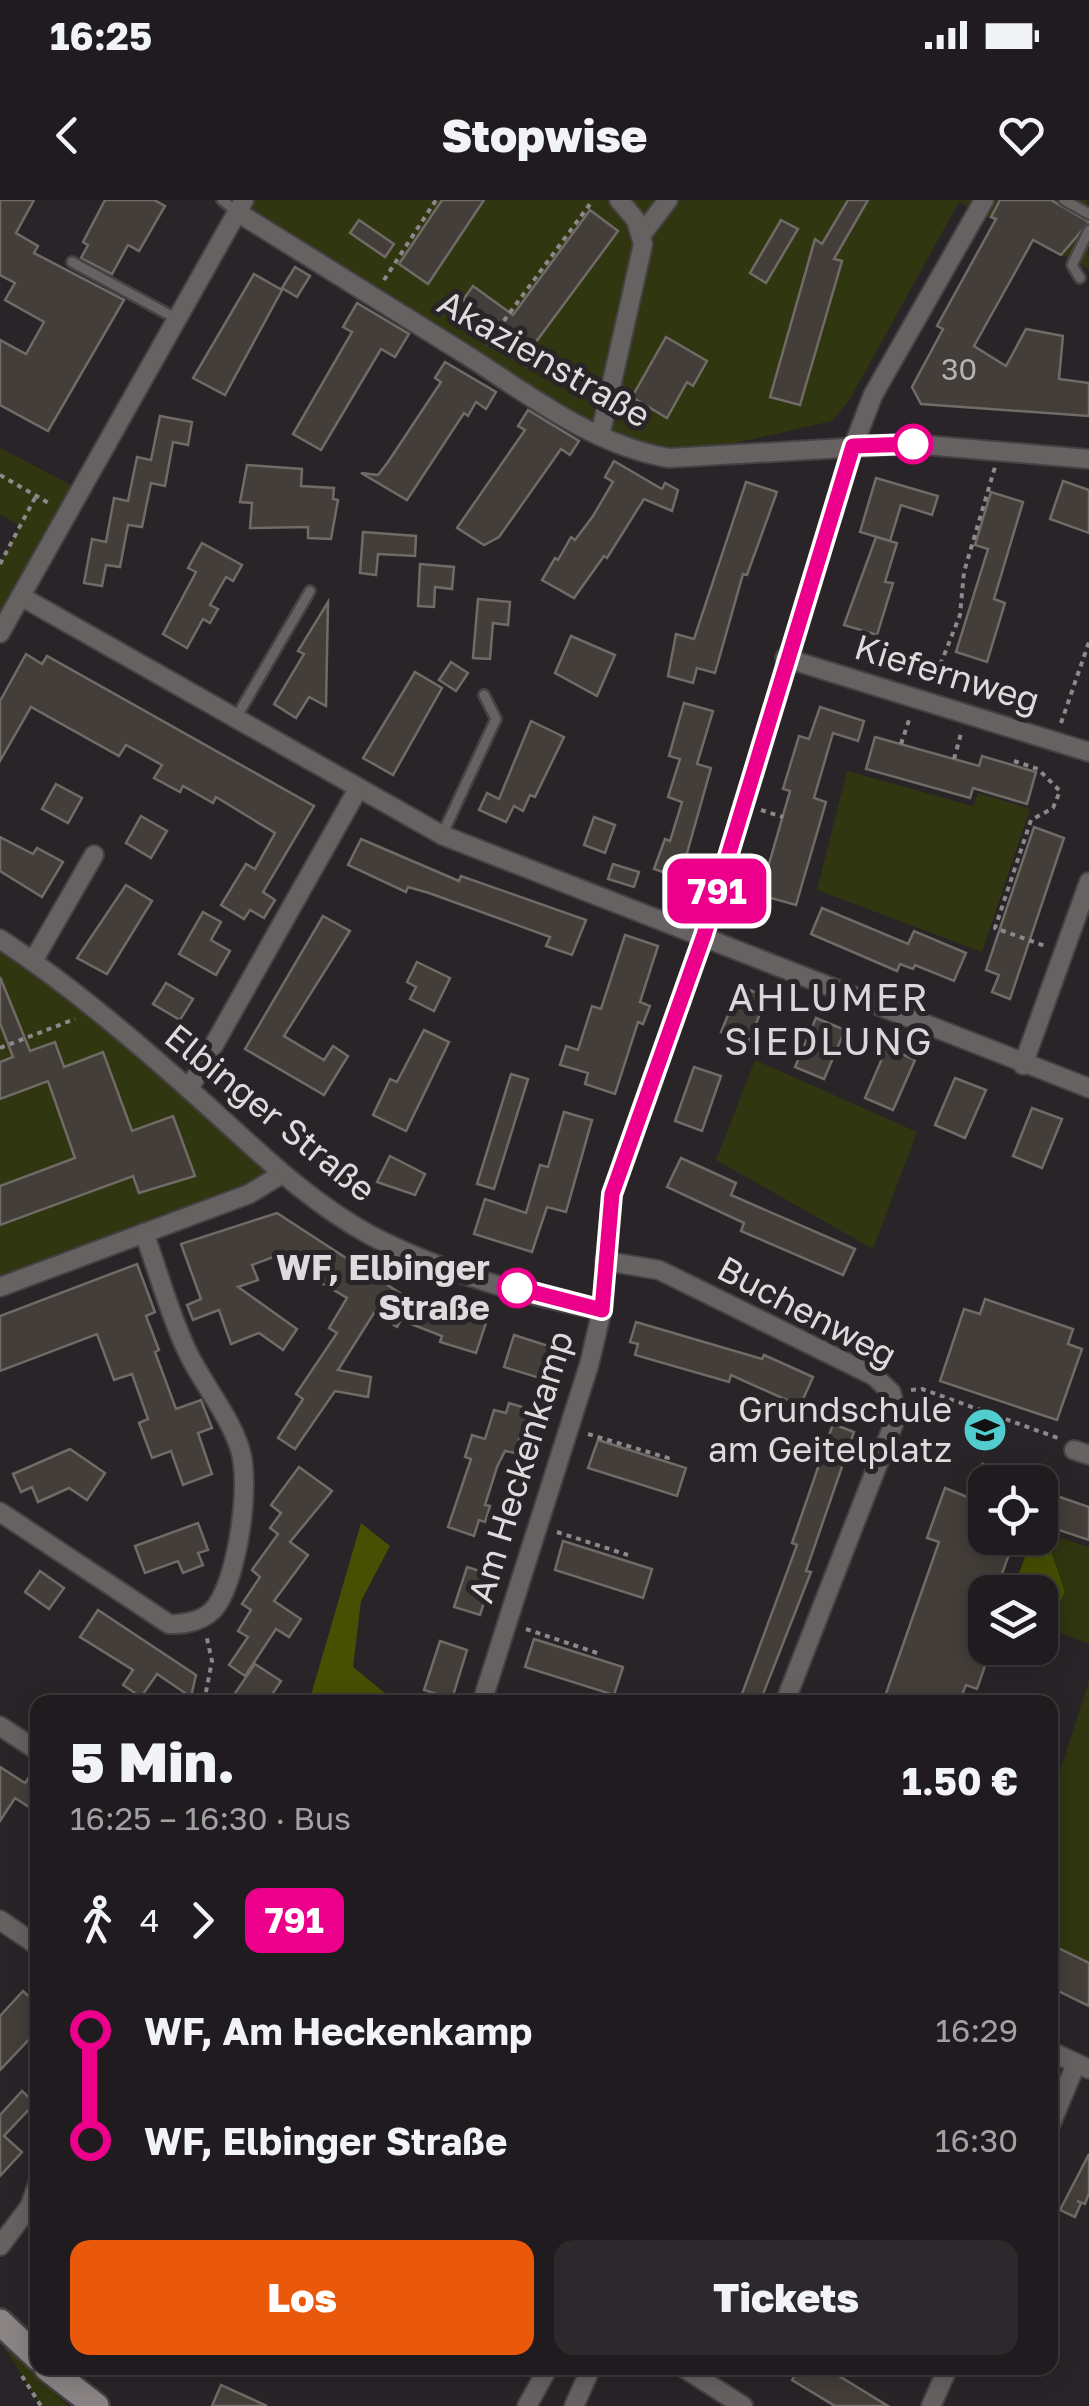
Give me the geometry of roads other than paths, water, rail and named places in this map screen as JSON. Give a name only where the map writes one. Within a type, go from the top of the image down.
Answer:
[{"type":"street","points":[[619,200],[642,234]]},
{"type":"street","points":[[600,436],[640,266],[642,234],[668,200]]},
{"type":"street","name":"Am Heckenkamp","points":[[484,1695],[602,1310],[612,1194],[704,935],[785,658],[853,446],[873,394],[984,200]]},
{"type":"street","points":[[0,634],[177,318],[234,204]]},
{"type":"street","name":"Akazienstraße","points":[[234,204],[373,297],[600,436],[633,450],[668,458],[913,444],[1089,459]]},
{"type":"street","points":[[22,596],[442,834],[704,935],[1022,1065],[1089,1088]]},
{"type":"street","name":"Kiefernweg","points":[[785,658],[1089,752]]},
{"type":"street","points":[[189,1089],[358,789]]},
{"type":"street","points":[[33,961],[94,855]]},
{"type":"street","points":[[1022,1065],[1089,882]]},
{"type":"street","name":"Elbinger Straße","points":[[0,938],[189,1089],[282,1174],[368,1234],[418,1257],[562,1302],[602,1310]]},
{"type":"street","points":[[0,1287],[249,1194],[282,1174]]},
{"type":"street","points":[[0,1512],[170,1624],[183,1625],[216,1608],[226,1586],[243,1511],[242,1453],[232,1428],[188,1353],[144,1232]]},
{"type":"street","name":"Buchenweg","points":[[606,1261],[659,1270],[874,1376],[892,1392],[897,1415],[788,1695]]},
{"type":"street","points":[[0,1726],[30,1746]]},
{"type":"street","points":[[0,1920],[30,1941]]},
{"type":"street","points":[[1058,2054],[1083,2066],[1058,2111]]},
{"type":"street","points":[[0,2246],[30,2206]]},
{"type":"street","points":[[0,2322],[30,2350]]},
{"type":"street","points":[[56,2375],[96,2406]]},
{"type":"street","points":[[528,2406],[544,2375]]},
{"type":"street","points":[[574,2406],[588,2375]]},
{"type":"street","points":[[695,2375],[743,2406]]},
{"type":"street","points":[[931,2406],[945,2375]]},
{"type":"lane","points":[[1064,200],[1089,214]]},
{"type":"lane","points":[[1080,278],[1072,265],[1089,230]]},
{"type":"lane","points":[[72,262],[177,318]]},
{"type":"lane","points":[[237,716],[310,591]]},
{"type":"lane","points":[[442,834],[496,718],[484,695]]},
{"type":"place","name":"WF, Elbinger Straße","points":[[517,1288]]},
{"type":"place","name":"Grundschule am Geitelplatz","points":[[985,1430]]},
{"type":"district","name":"AHLUMER SIEDLUNG","points":[[829,1020]]}]
